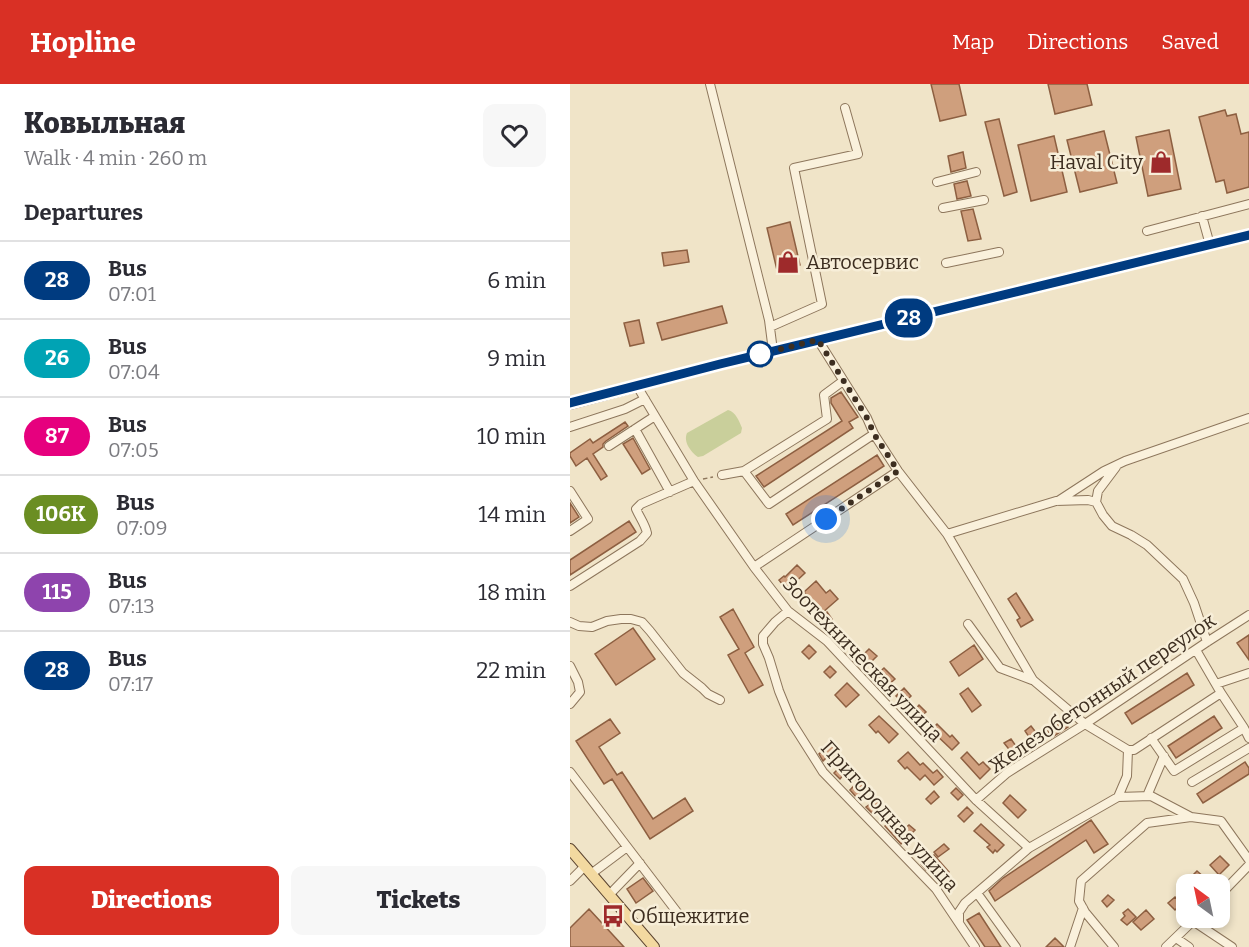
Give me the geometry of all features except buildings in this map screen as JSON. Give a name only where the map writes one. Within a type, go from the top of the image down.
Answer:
[{"type":"main road","points":[[570,404],[773,351],[1249,235]]},
{"type":"main road","points":[[570,849],[654,947]]},
{"type":"street","points":[[710,84],[770,327],[773,351]]},
{"type":"street","points":[[770,327],[822,304],[794,168],[858,154],[845,108]]},
{"type":"street","points":[[937,182],[976,172]]},
{"type":"street","points":[[943,208],[984,200]]},
{"type":"street","points":[[1146,231],[1249,204]]},
{"type":"street","points":[[1202,216],[1210,245]]},
{"type":"street","points":[[946,263],[999,252]]},
{"type":"street","points":[[818,340],[898,471],[947,534],[1033,680],[1085,724],[1128,750],[1134,750],[1221,693]]},
{"type":"street","points":[[722,475],[744,471],[827,419],[824,395],[843,381]]},
{"type":"street","name":"Зоотехническая улица","points":[[637,386],[694,482],[754,567],[789,611],[827,641],[976,800],[1029,848]]},
{"type":"street","points":[[570,427],[625,409],[645,399]]},
{"type":"street","points":[[609,446],[655,416]]},
{"type":"street","points":[[1056,501],[1104,471],[1249,418]]},
{"type":"street","points":[[635,429],[670,492]]},
{"type":"street","points":[[744,471],[769,504],[874,434]]},
{"type":"street","points":[[1118,465],[1098,491],[1096,502],[1102,515],[1112,526],[1147,545],[1184,579],[1207,642]]},
{"type":"street","points":[[754,567],[898,471]]},
{"type":"street","points":[[570,586],[640,541],[647,533],[645,524],[636,509],[641,504],[694,482]]},
{"type":"street","points":[[570,491],[588,519],[570,531]]},
{"type":"street","points":[[947,534],[1056,501],[1096,502]]},
{"type":"street","name":"Пригородная улица","points":[[789,611],[774,622],[763,636],[763,644],[778,691],[792,723],[824,772],[936,889],[975,947]]},
{"type":"street","name":"Железобетонный переулок","points":[[976,800],[1007,773],[1249,615]]},
{"type":"street","points":[[570,622],[579,626],[592,627],[621,619],[642,622],[682,673],[708,694],[720,700]]},
{"type":"street","points":[[968,624],[1000,668],[1033,680]]},
{"type":"street","points":[[1196,650],[1249,738]]},
{"type":"street","points":[[570,666],[580,692],[570,704]]},
{"type":"street","points":[[1216,684],[1249,673]]},
{"type":"street","points":[[1151,738],[1174,771],[1244,728]]},
{"type":"street","points":[[1192,782],[1249,748]]},
{"type":"street","points":[[1118,797],[1127,776],[1128,750]]},
{"type":"street","points":[[1147,796],[1164,756]]},
{"type":"street","points":[[570,772],[680,916]]},
{"type":"street","points":[[959,921],[959,912],[965,903],[1029,848],[1118,797],[1151,796],[1191,817]]},
{"type":"street","points":[[1114,947],[1079,901],[1081,881],[1148,823],[1191,817],[1221,821],[1249,860]]},
{"type":"street","points":[[571,877],[588,870],[627,847]]},
{"type":"street","points":[[609,895],[640,863]]},
{"type":"street","points":[[1230,885],[1249,865]]},
{"type":"street","points":[[977,893],[1016,947]]},
{"type":"street","points":[[1070,947],[1083,908]]},
{"type":"street","points":[[1167,947],[1187,928]]},
{"type":"street","points":[[1206,928],[1232,947]]},
{"type":"street","points":[[1176,938],[1189,947]]},
{"type":"path","points":[[694,482],[722,475]]},
{"type":"green space","points":[[728,410],[737,417],[742,428],[741,433],[698,457],[688,446],[687,433]]},
{"type":"bus line","name":"28","points":[[570,403],[720,364],[1249,235]]},
{"type":"place","name":"Haval Сity","points":[[1161,162]]},
{"type":"place","name":"Автосервис","points":[[788,262]]},
{"type":"place","name":"Общежитие","points":[[613,916]]},
{"type":"route","points":[[760,354],[818,340],[898,471],[826,519]]}]
